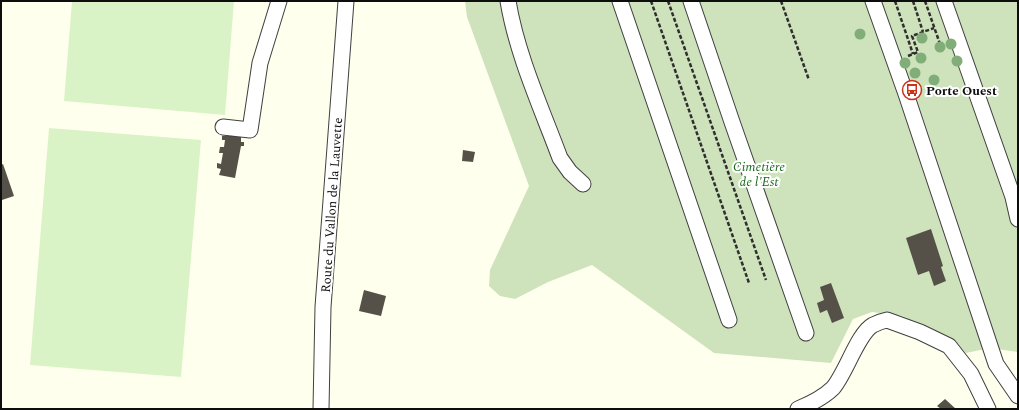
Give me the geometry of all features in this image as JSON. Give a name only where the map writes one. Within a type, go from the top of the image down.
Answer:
[{"type":"street","points":[[223,127],[250,130],[260,63],[279,1]]},
{"type":"street","name":"Route du Vallon de la Lauvette","points":[[322,409],[323,308],[346,1]]},
{"type":"street","points":[[508,1],[511,18],[523,57],[560,158],[570,172],[583,184]]},
{"type":"street","points":[[620,1],[729,320]]},
{"type":"street","points":[[691,1],[806,332]]},
{"type":"street","points":[[873,1],[906,94],[996,364],[1018,396]]},
{"type":"street","points":[[944,1],[1013,197],[1018,219]]},
{"type":"street","points":[[798,409],[813,402],[832,388],[842,374],[860,339],[871,326],[887,320],[920,332],[948,346],[972,374],[988,409]]},
{"type":"path","points":[[651,1],[749,283]]},
{"type":"path","points":[[668,1],[766,280]]},
{"type":"path","points":[[782,1],[809,80]]},
{"type":"path","points":[[895,1],[913,54]]},
{"type":"path","points":[[912,1],[923,32]]},
{"type":"path","points":[[903,58],[918,52],[912,36],[934,28]]},
{"type":"green space","points":[[72,1],[234,1],[225,115],[64,101]]},
{"type":"green space","name":"Cimetière de l'Est","points":[[465,1],[1018,1],[1018,352],[990,348],[966,353],[948,340],[902,316],[872,312],[853,319],[831,363],[714,353],[592,265],[548,282],[515,299],[500,296],[489,286],[490,270],[529,186],[467,17]]},
{"type":"green space","points":[[49,128],[201,140],[181,377],[30,365]]},
{"type":"building","points":[[235,133],[241,134],[241,142],[244,142],[244,146],[241,146],[235,178],[219,175],[221,169],[217,168],[217,163],[221,164],[223,153],[219,153],[220,147],[224,147],[225,140],[222,140],[222,136],[235,136]]},
{"type":"building","points":[[463,150],[475,152],[473,162],[462,161]]},
{"type":"building","points":[[3,164],[14,196],[2,200],[1,165]]},
{"type":"building","points":[[931,229],[943,266],[941,267],[946,281],[934,286],[929,271],[918,275],[906,238]]},
{"type":"building","points":[[831,283],[844,318],[832,323],[827,310],[820,313],[817,303],[824,300],[820,287]]},
{"type":"building","points":[[364,290],[386,296],[381,316],[359,311]]},
{"type":"building","points":[[945,399],[956,409],[941,409],[937,406]]},
{"type":"place","name":"Porte Ouest","points":[[912,90]]}]
